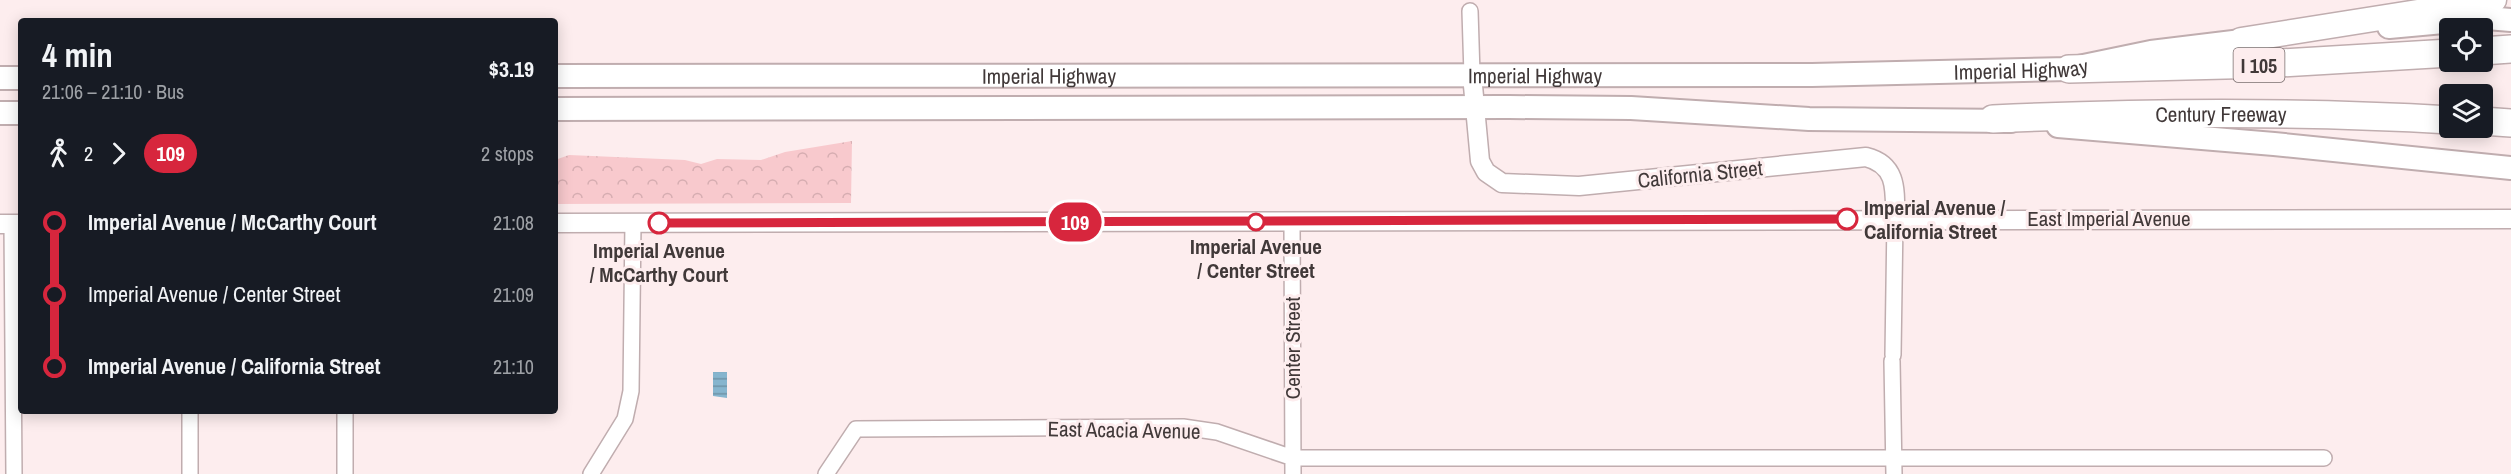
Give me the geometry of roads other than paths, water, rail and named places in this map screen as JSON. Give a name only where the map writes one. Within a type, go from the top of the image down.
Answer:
[{"type":"highway","points":[[2241,40],[2494,0]]},
{"type":"highway","points":[[2493,50],[2511,49]]},
{"type":"highway","name":"I 105","points":[[2069,69],[2264,64],[2439,54]]},
{"type":"highway","name":"Century Freeway","points":[[1993,119],[2117,114],[2372,115],[2439,119]]},
{"type":"highway","points":[[2493,122],[2511,123]]},
{"type":"main road","name":"Imperial Highway","points":[[558,76],[1802,75],[2069,69],[2151,52],[2241,40],[2487,18],[2511,20]]},
{"type":"main road","points":[[635,75],[636,107]]},
{"type":"main road","points":[[0,78],[18,78]]},
{"type":"main road","name":"Imperial Highway","points":[[558,109],[636,107],[1631,108],[1809,119],[1993,119],[2511,168]]},
{"type":"main road","points":[[0,113],[18,113]]},
{"type":"street","name":"California Street","points":[[1470,11],[1474,107],[1480,161],[1486,172],[1502,183],[1579,186],[1866,157],[1886,165],[1893,177],[1895,219],[1892,358],[1894,474]]},
{"type":"street","name":"East Imperial Avenue","points":[[558,223],[2511,219]]},
{"type":"street","name":"Center Street","points":[[1292,222],[1293,474]]},
{"type":"street","points":[[591,474],[625,419],[631,391],[633,223]]},
{"type":"street","points":[[11,224],[14,474]]},
{"type":"street","points":[[190,414],[190,474]]},
{"type":"street","points":[[345,414],[345,474]]},
{"type":"street","name":"East Acacia Avenue","points":[[826,474],[856,429],[1183,428],[1217,432],[1293,458],[2324,458]]},
{"type":"water","points":[[713,372],[727,372],[727,398],[713,396]]},
{"type":"place","name":"Imperial Avenue / California Street","points":[[1847,219]]},
{"type":"place","name":"Imperial Avenue / Center Street","points":[[1256,222]]},
{"type":"place","name":"Imperial Avenue / McCarthy Court","points":[[659,223]]}]
